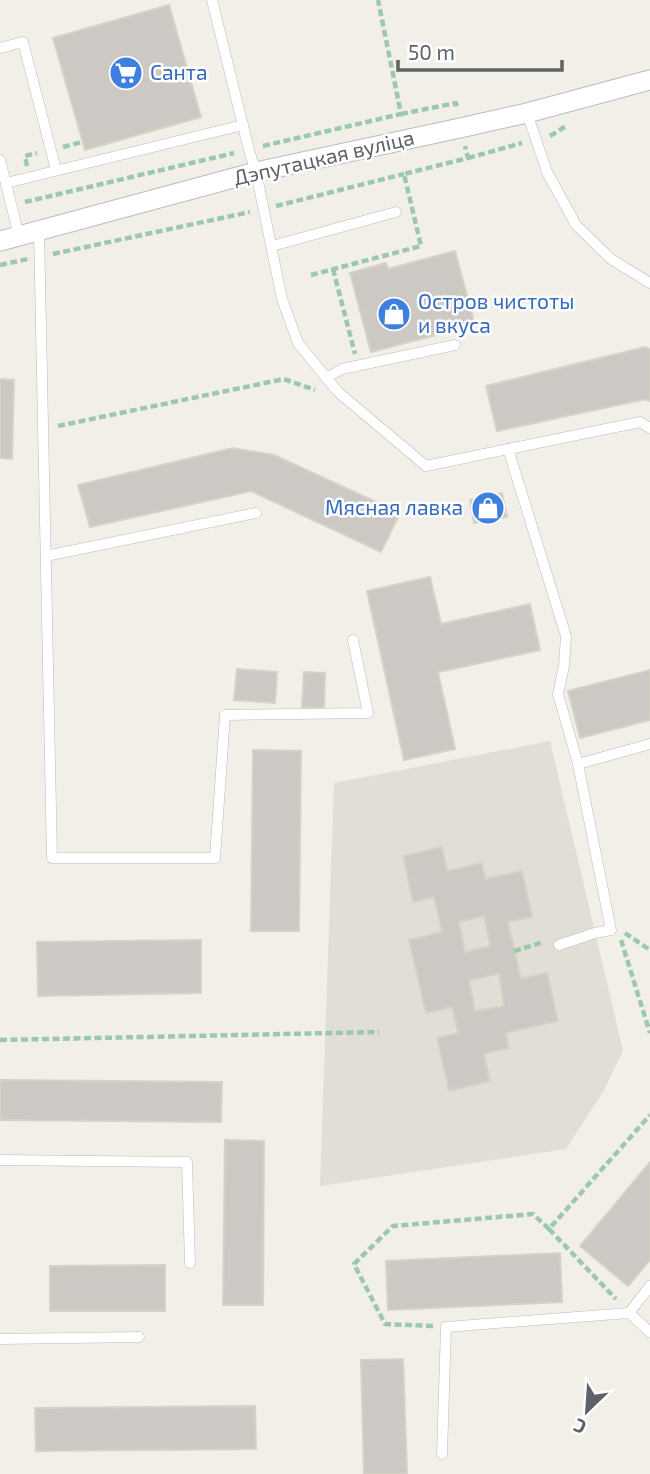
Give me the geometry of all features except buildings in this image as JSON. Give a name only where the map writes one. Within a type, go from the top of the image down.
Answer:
[{"type":"street","name":"Дэпутацкая вуліца","points":[[0,241],[256,172],[527,113],[650,80]]},
{"type":"lane","points":[[212,0],[256,172],[282,299],[298,343],[338,392],[426,466],[640,422],[650,428]]},
{"type":"lane","points":[[0,48],[23,42],[56,170]]},
{"type":"lane","points":[[527,113],[547,172],[576,225],[611,259],[650,283]]},
{"type":"lane","points":[[6,183],[243,125]]},
{"type":"lane","points":[[0,160],[6,183],[29,233],[43,429],[52,858],[215,858],[225,715],[368,713],[353,640]]},
{"type":"lane","points":[[272,246],[396,212]]},
{"type":"lane","points":[[326,377],[358,365],[455,345]]},
{"type":"lane","points":[[508,449],[566,636],[564,666],[558,694],[578,764],[611,930],[559,945]]},
{"type":"lane","points":[[46,556],[256,513]]},
{"type":"lane","points":[[578,764],[650,744]]},
{"type":"lane","points":[[0,1160],[187,1162],[190,1264]]},
{"type":"lane","points":[[629,1313],[650,1286]]},
{"type":"lane","points":[[442,1454],[446,1327],[629,1313],[650,1332]]},
{"type":"lane","points":[[0,1339],[139,1337]]},
{"type":"path","points":[[401,114],[456,103],[468,158]]},
{"type":"path","points":[[46,255],[264,209],[468,158],[550,136],[572,123]]},
{"type":"path","points":[[312,275],[421,246],[404,174]]},
{"type":"path","points":[[0,265],[32,258]]},
{"type":"path","points":[[333,269],[358,365]]},
{"type":"path","points":[[43,429],[284,379],[326,394],[338,392]]},
{"type":"path","points":[[618,929],[650,1033]]},
{"type":"path","points":[[0,1040],[379,1032]]},
{"type":"path","points":[[549,1229],[650,1115]]},
{"type":"path","points":[[446,1327],[385,1324],[354,1264],[393,1226],[533,1214],[629,1313]]},
{"type":"shaded area","points":[[550,741],[623,1051],[604,1090],[566,1149],[320,1186],[334,783]]},
{"type":"place","name":"Санта","points":[[126,73]]},
{"type":"place","name":"Остров чистоты и вкуса","points":[[394,314]]},
{"type":"place","name":"Мясная лавка","points":[[488,508]]}]
